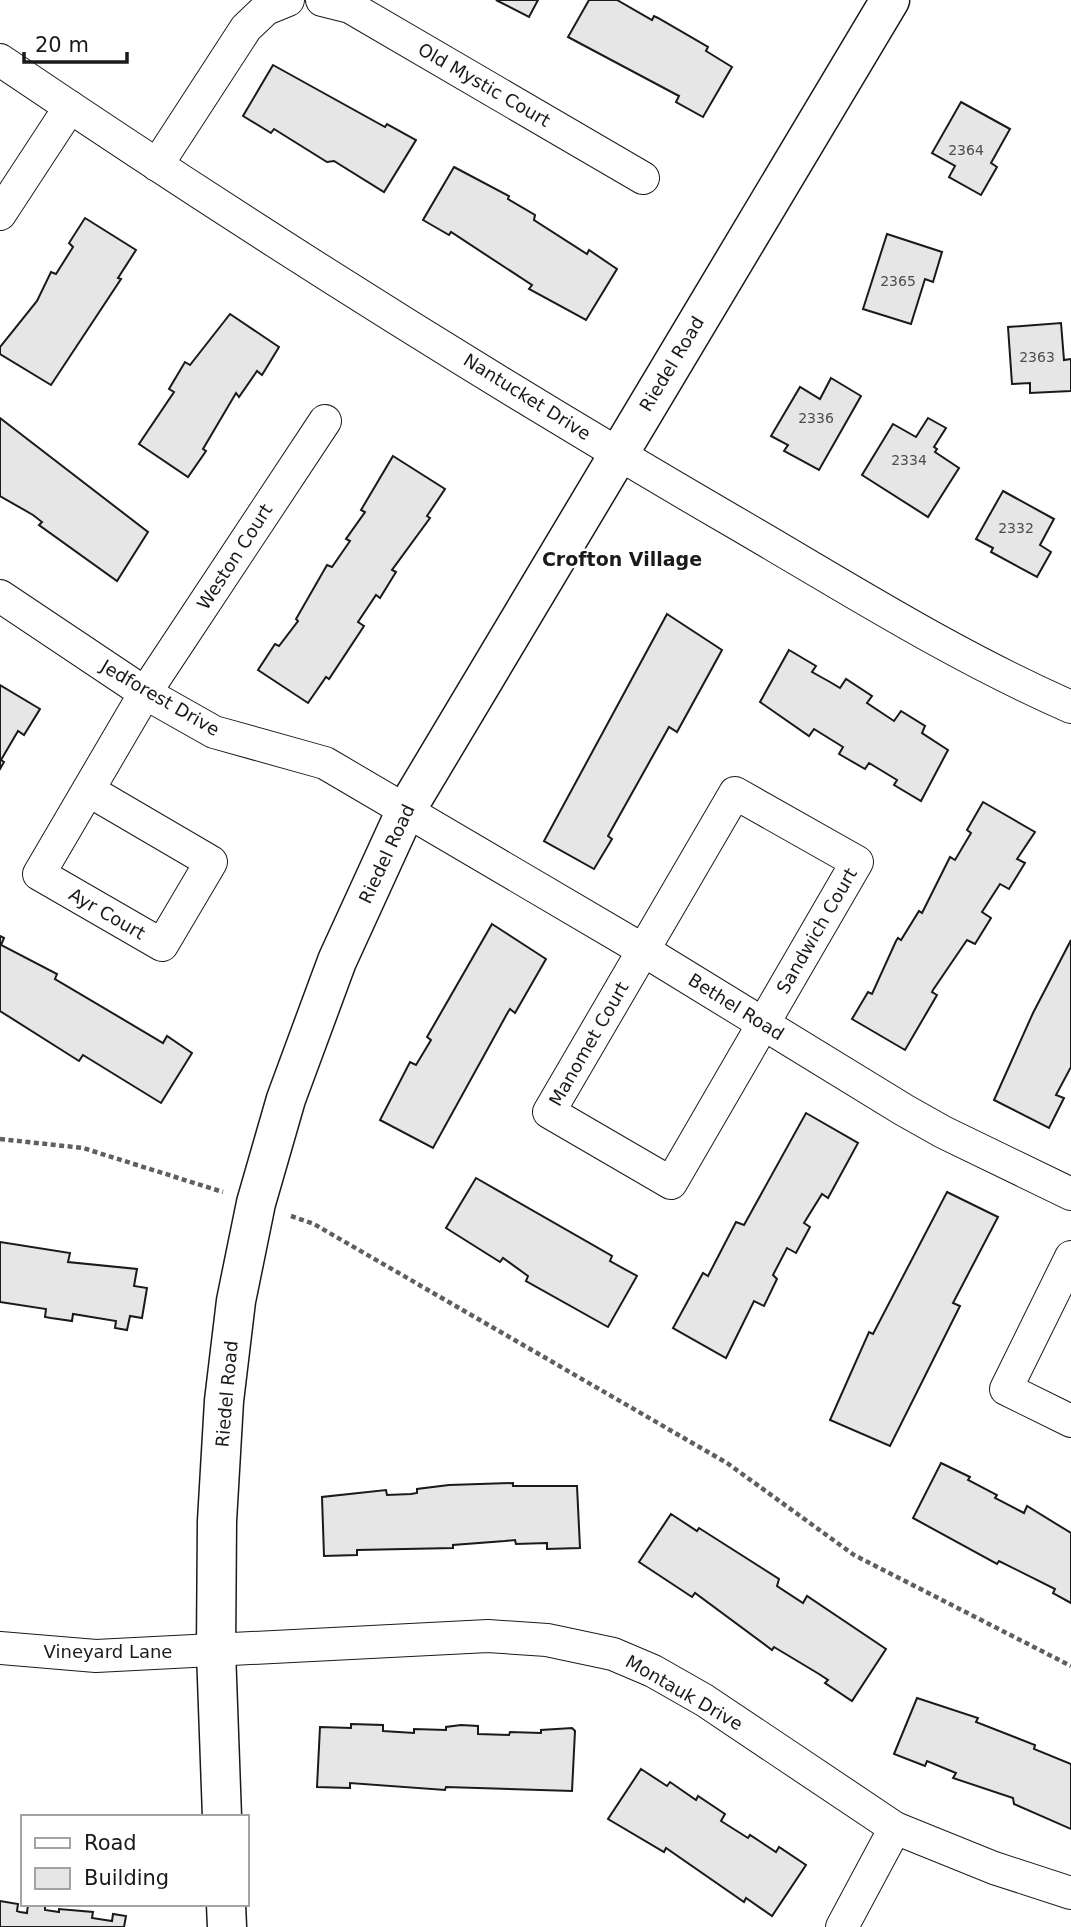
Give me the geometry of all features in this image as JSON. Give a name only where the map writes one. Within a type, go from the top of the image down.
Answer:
[{"type":"street","points":[[156,165],[246,28],[266,9],[288,0]]},
{"type":"street","name":"Old Mystic Court","points":[[322,0],[351,8],[643,178]]},
{"type":"street","name":"Riedel Road","points":[[222,1815],[216,1651],[217,1521],[224,1401],[236,1301],[256,1203],[286,1099],[337,961],[406,810],[890,0]]},
{"type":"street","name":"Nantucket Drive","points":[[0,60],[156,165],[618,454],[936,639],[1071,706]]},
{"type":"street","points":[[0,214],[70,107]]},
{"type":"street","name":"Weston Court","points":[[145,693],[325,421]]},
{"type":"street","name":"Jedforest Drive","points":[[0,596],[145,693],[214,732],[325,763],[406,810]]},
{"type":"street","name":"Ayr Court","points":[[88,790],[211,862],[162,945],[39,874],[88,790],[145,693]]},
{"type":"street","name":"Sandwich Court","points":[[643,950],[735,793],[857,862],[763,1024]]},
{"type":"street","name":"Bethel Road","points":[[406,810],[943,1132],[1071,1194]]},
{"type":"street","name":"Manomet Court","points":[[643,950],[549,1112],[671,1183],[763,1024]]},
{"type":"street","points":[[1071,1257],[1006,1389],[1071,1421]]},
{"type":"street","name":"Montauk Drive","points":[[216,1651],[488,1636],[547,1640],[613,1654],[653,1671],[704,1700],[895,1828],[994,1868],[1071,1893]]},
{"type":"street","name":"Vineyard Lane","points":[[0,1648],[96,1656],[216,1651]]},
{"type":"street","points":[[842,1927],[895,1828]]},
{"type":"street","points":[[226,1906],[227,1927]]},
{"type":"path","points":[[0,1139],[83,1148],[314,1224],[727,1463],[853,1555],[1071,1666]]},
{"type":"building","points":[[496,0],[538,0],[529,17]]},
{"type":"building","points":[[589,0],[617,0],[652,20],[654,16],[708,47],[706,51],[732,67],[703,117],[676,102],[679,96],[568,37]]},
{"type":"building","points":[[273,65],[385,127],[387,124],[416,140],[384,192],[334,161],[327,162],[274,129],[271,133],[243,116]]},
{"type":"building","points":[[961,102],[1010,129],[991,163],[997,167],[981,195],[949,177],[955,166],[932,153]]},
{"type":"building","points":[[454,167],[509,196],[508,199],[535,215],[534,220],[587,254],[589,250],[617,269],[586,320],[529,289],[532,285],[451,232],[449,235],[423,220]]},
{"type":"building","points":[[85,218],[136,250],[118,278],[121,279],[51,385],[0,354],[0,347],[37,301],[51,272],[56,274],[73,247],[69,243]]},
{"type":"building","points":[[887,234],[942,252],[933,282],[925,279],[911,324],[863,309]]},
{"type":"building","points":[[230,314],[279,347],[262,375],[257,371],[239,397],[236,393],[203,449],[206,451],[188,477],[139,444],[174,392],[169,389],[185,362],[190,365]]},
{"type":"building","points":[[1061,323],[1064,360],[1071,359],[1071,391],[1030,393],[1030,383],[1012,384],[1008,327]]},
{"type":"building","points":[[831,378],[861,396],[819,470],[784,451],[788,445],[771,436],[800,387],[820,399]]},
{"type":"building","points":[[0,418],[148,532],[117,581],[39,525],[42,522],[33,515],[0,496]]},
{"type":"building","points":[[928,418],[946,428],[934,447],[937,449],[935,452],[959,468],[928,517],[862,475],[893,424],[916,437]]},
{"type":"building","points":[[393,456],[445,489],[427,516],[430,518],[392,570],[396,572],[380,598],[376,595],[358,622],[364,626],[329,679],[326,677],[308,703],[258,670],[275,644],[279,646],[298,621],[296,619],[327,565],[332,567],[350,541],[346,539],[365,512],[361,510]]},
{"type":"building","points":[[1003,491],[1054,519],[1040,545],[1051,552],[1037,577],[991,552],[993,548],[976,539]]},
{"type":"building","points":[[667,614],[722,650],[677,732],[669,727],[608,836],[612,839],[594,869],[544,841]]},
{"type":"building","points":[[789,650],[816,666],[812,672],[840,688],[846,679],[872,696],[867,703],[894,721],[901,711],[925,726],[922,733],[948,750],[921,801],[894,785],[897,780],[869,763],[865,769],[839,754],[843,747],[814,729],[809,736],[760,702]]},
{"type":"building","points":[[0,685],[40,709],[24,735],[18,731],[1,760],[4,762],[0,769]]},
{"type":"building","points":[[983,802],[1035,832],[1017,859],[1025,863],[1009,889],[1000,884],[982,912],[991,918],[975,944],[967,940],[933,990],[937,995],[905,1050],[852,1019],[868,992],[872,994],[896,941],[898,938],[901,940],[919,911],[922,913],[950,857],[955,860],[971,833],[967,830]]},
{"type":"building","points":[[492,924],[546,959],[515,1013],[510,1009],[508,1012],[433,1148],[380,1120],[410,1062],[416,1065],[431,1040],[427,1037]]},
{"type":"building","points":[[0,936],[4,938],[1,945],[57,974],[55,979],[163,1043],[167,1036],[192,1053],[161,1103],[83,1055],[79,1061],[0,1011]]},
{"type":"building","points":[[1071,940],[1071,1067],[1056,1095],[1064,1098],[1049,1128],[994,1100],[1033,1013]]},
{"type":"building","points":[[806,1113],[858,1143],[828,1198],[822,1194],[804,1223],[810,1227],[796,1253],[787,1248],[773,1275],[777,1279],[764,1306],[754,1301],[726,1358],[673,1328],[703,1273],[708,1276],[736,1222],[744,1225]]},
{"type":"building","points":[[476,1178],[612,1256],[610,1261],[637,1276],[608,1327],[526,1281],[528,1276],[503,1258],[500,1262],[446,1228]]},
{"type":"building","points":[[947,1192],[998,1217],[953,1303],[960,1306],[890,1446],[830,1420],[869,1332],[873,1334]]},
{"type":"building","points":[[0,1242],[70,1253],[68,1262],[137,1269],[134,1286],[147,1288],[142,1318],[130,1316],[127,1330],[115,1328],[116,1321],[73,1314],[72,1321],[51,1318],[45,1317],[46,1309],[0,1302]]},
{"type":"building","points":[[941,1463],[970,1477],[968,1480],[997,1495],[995,1498],[1024,1513],[1027,1506],[1071,1533],[1071,1603],[1053,1593],[1055,1589],[999,1561],[997,1564],[913,1518]]},
{"type":"building","points":[[513,1483],[513,1486],[577,1486],[580,1548],[547,1549],[547,1543],[516,1544],[515,1540],[453,1545],[453,1548],[357,1550],[357,1555],[324,1556],[322,1497],[386,1490],[387,1495],[411,1494],[417,1493],[417,1489],[449,1485]]},
{"type":"building","points":[[671,1514],[697,1531],[699,1528],[779,1579],[777,1586],[803,1603],[807,1596],[886,1649],[852,1701],[825,1683],[828,1680],[774,1647],[772,1650],[695,1593],[692,1597],[639,1562]]},
{"type":"building","points":[[917,1698],[978,1718],[976,1722],[1035,1745],[1034,1749],[1071,1764],[1071,1829],[1014,1804],[1013,1798],[953,1778],[956,1773],[927,1761],[925,1766],[894,1754]]},
{"type":"building","points":[[351,1724],[383,1725],[383,1731],[414,1733],[414,1729],[446,1730],[446,1727],[461,1725],[478,1726],[478,1734],[509,1735],[510,1732],[541,1733],[541,1730],[572,1728],[575,1731],[572,1791],[446,1787],[445,1790],[350,1783],[350,1788],[317,1787],[320,1727],[351,1728]]},
{"type":"building","points":[[641,1769],[667,1786],[670,1782],[696,1800],[698,1796],[725,1814],[721,1821],[748,1838],[750,1835],[776,1852],[779,1847],[806,1865],[772,1916],[746,1898],[744,1902],[666,1848],[664,1852],[608,1819]]},
{"type":"building","points":[[0,1901],[18,1904],[17,1911],[27,1913],[28,1906],[45,1906],[45,1910],[59,1912],[59,1909],[93,1912],[92,1918],[112,1921],[113,1914],[126,1916],[124,1927],[0,1927]]},
{"type":"district","name":"Crofton Village","points":[[622,559]]}]
